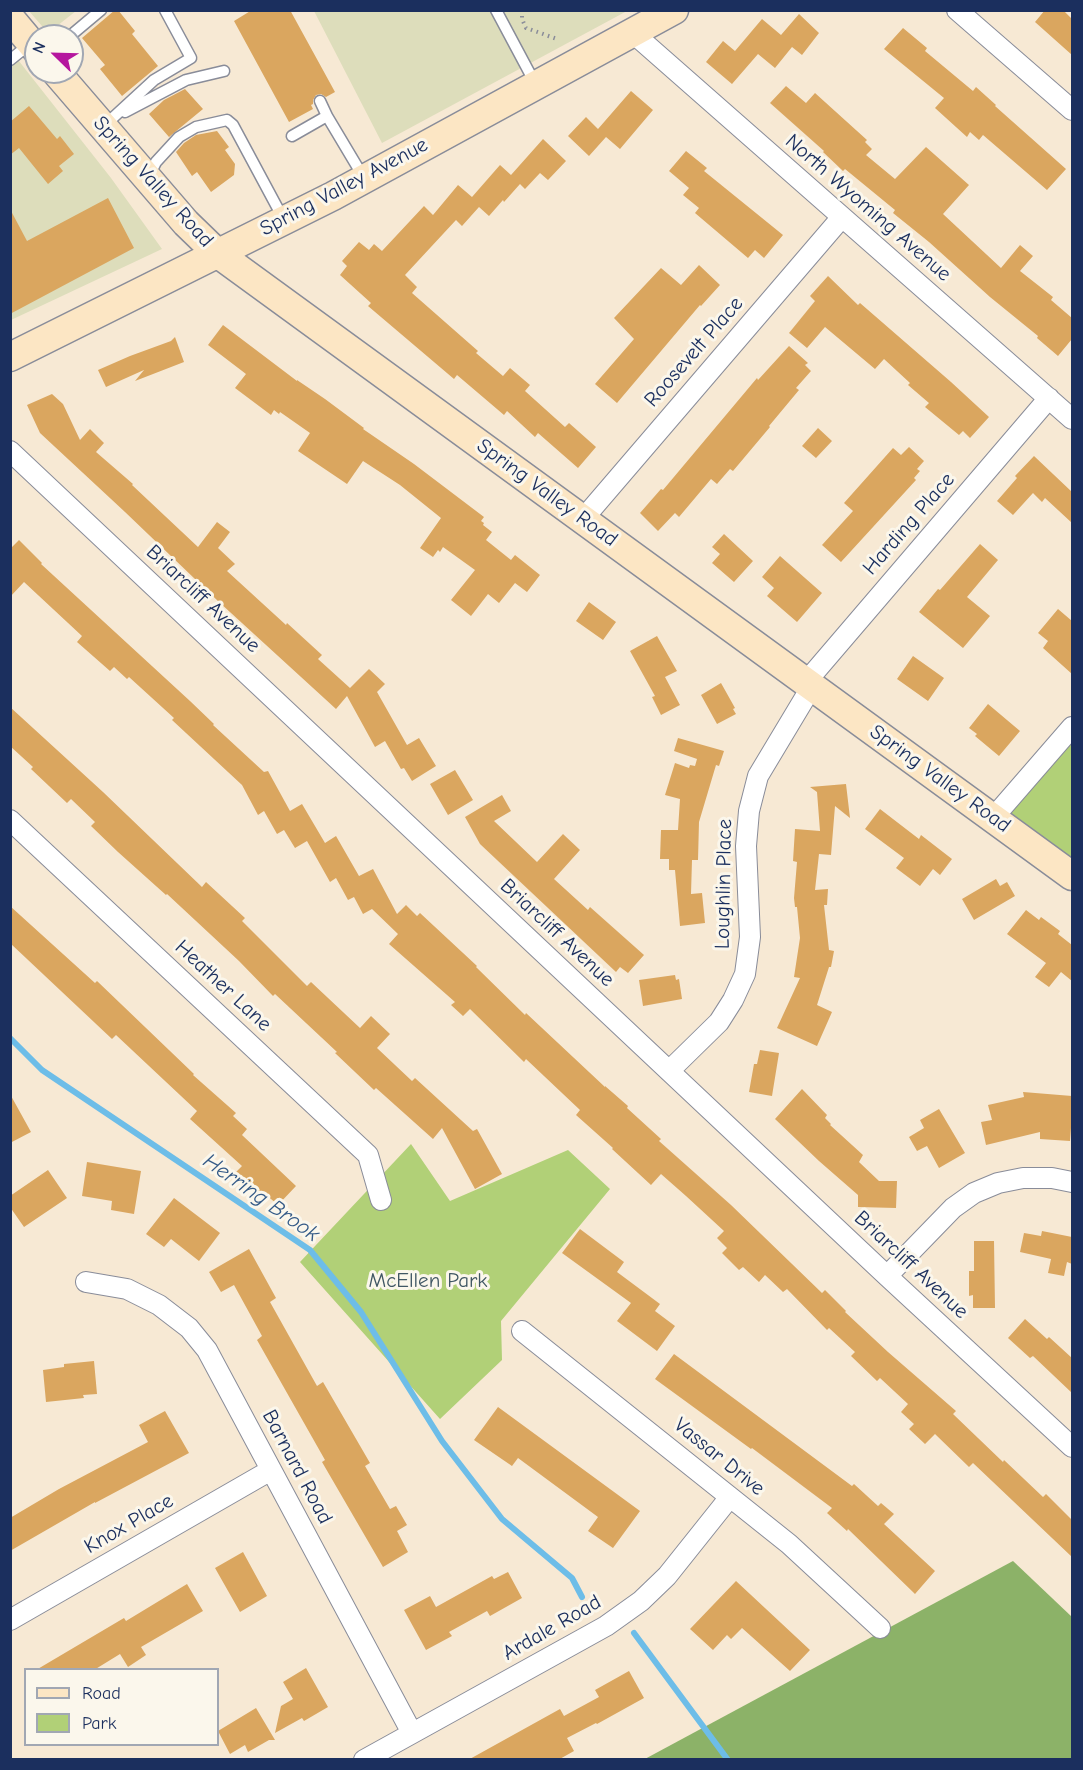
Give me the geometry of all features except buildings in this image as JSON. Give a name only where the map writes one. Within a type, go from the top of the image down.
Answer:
[{"type":"street","name":"Spring Valley Avenue","points":[[10,357],[284,220],[674,10]]},
{"type":"street","points":[[957,10],[1072,110]]},
{"type":"street","points":[[10,18],[24,47]]},
{"type":"street","name":"North Wyoming Avenue","points":[[633,33],[1072,419]]},
{"type":"street","name":"Spring Valley Road","points":[[69,84],[109,122],[147,179],[186,223],[217,253],[1072,876]]},
{"type":"street","name":"Roosevelt Place","points":[[583,519],[842,217]]},
{"type":"street","name":"Harding Place","points":[[809,684],[1049,398]]},
{"type":"street","name":"Briarcliff Avenue","points":[[10,451],[887,1276],[1072,1447]]},
{"type":"street","name":"Loughlin Place","points":[[669,1071],[719,1022],[733,1000],[745,974],[750,936],[746,846],[749,811],[758,776],[809,684]]},
{"type":"street","points":[[993,818],[1072,727]]},
{"type":"street","name":"Heather Lane","points":[[10,820],[368,1155],[381,1200]]},
{"type":"street","points":[[887,1276],[953,1208],[974,1194],[998,1183],[1023,1178],[1052,1178],[1072,1182]]},
{"type":"street","name":"Barnard Road","points":[[86,1282],[127,1288],[159,1305],[189,1328],[207,1350],[412,1733]]},
{"type":"street","name":"Vassar Drive","points":[[522,1331],[789,1544],[880,1628]]},
{"type":"street","name":"Knox Place","points":[[10,1620],[271,1470]]},
{"type":"street","name":"Ardale Road","points":[[364,1760],[606,1626],[641,1601],[667,1576],[730,1497]]},
{"type":"lane","points":[[84,24],[100,10]]},
{"type":"lane","points":[[109,122],[154,80],[191,58],[165,10]]},
{"type":"lane","points":[[496,10],[536,85]]},
{"type":"lane","points":[[109,122],[186,80],[224,71]]},
{"type":"lane","points":[[320,101],[364,178]]},
{"type":"lane","points":[[292,136],[327,116]]},
{"type":"lane","points":[[147,179],[156,162],[179,137],[196,127],[227,120],[238,133],[284,220]]},
{"type":"path","points":[[522,10],[522,19],[526,28],[556,39]]},
{"type":"shaded area","points":[[29,11],[76,11],[59,24],[40,24]]},
{"type":"shaded area","points":[[314,11],[627,11],[382,143]]},
{"type":"shaded area","points":[[11,51],[24,68],[24,84],[37,84],[111,178],[162,249],[11,320]]},
{"type":"green space","points":[[1072,727],[1072,876],[993,818]]},
{"type":"green space","name":"McEllen Park","points":[[411,1144],[450,1201],[568,1150],[610,1189],[501,1321],[502,1360],[440,1419],[300,1262]]},
{"type":"green space","points":[[1013,1561],[1072,1617],[1072,1759],[643,1760]]},
{"type":"waterway","name":"Herring Brook","points":[[10,1038],[42,1070],[310,1250],[361,1312],[442,1441],[502,1519],[572,1578],[582,1597]]},
{"type":"waterway","name":"Herring Brook","points":[[634,1633],[728,1760]]}]
